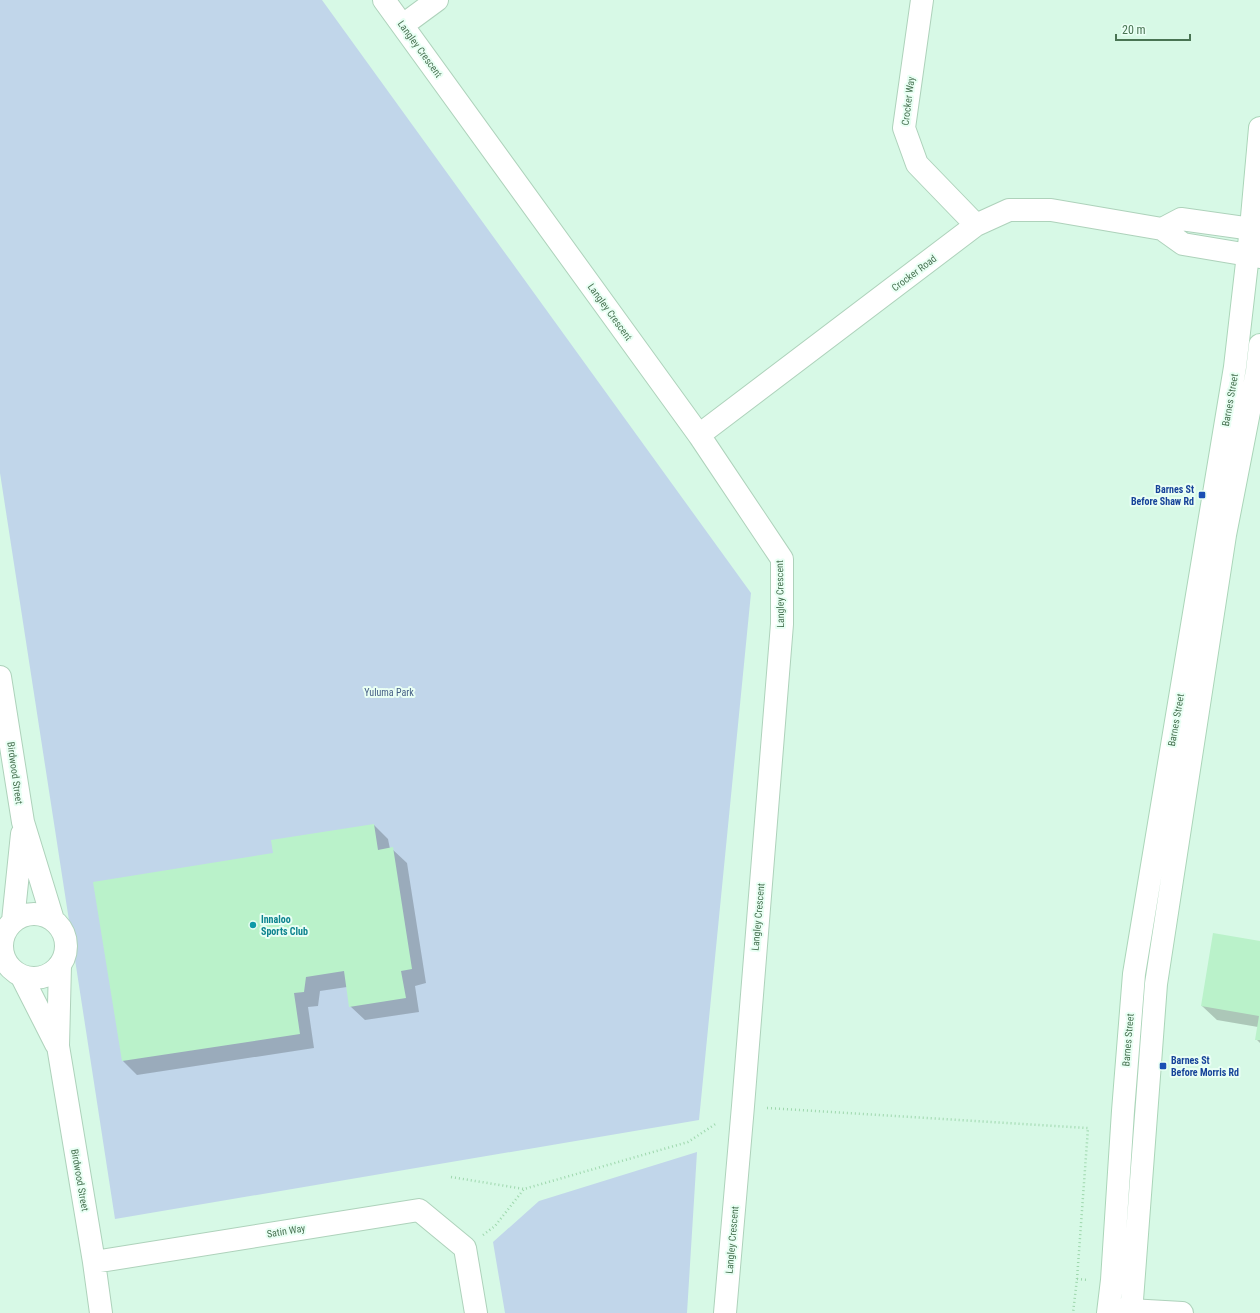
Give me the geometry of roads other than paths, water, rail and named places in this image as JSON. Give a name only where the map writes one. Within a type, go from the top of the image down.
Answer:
[{"type":"street","name":"Langley Crescent","points":[[384,0],[699,435],[782,559],[782,624],[725,1313]]},
{"type":"street","points":[[403,25],[436,0]]},
{"type":"street","name":"Crocker Way","points":[[922,0],[904,128],[917,164],[976,225]]},
{"type":"street","name":"Barnes Street","points":[[1109,1311],[1134,974],[1254,257],[1260,128]]},
{"type":"street","name":"Crocker Road","points":[[699,435],[976,225],[1009,210],[1051,210],[1162,229],[1182,244],[1254,257]]},
{"type":"street","points":[[1162,229],[1181,219],[1255,229]]},
{"type":"street","name":"Barnes Street","points":[[1131,1311],[1156,984],[1225,535],[1259,371],[1260,345]]},
{"type":"street","points":[[1235,367],[1259,371]]},
{"type":"street","name":"Birdwood Street","points":[[0,677],[23,822],[53,920]]},
{"type":"street","name":"Birdwood Street","points":[[7,926],[23,822]]},
{"type":"street","points":[[29,914],[45,916],[53,920],[61,930],[66,941],[66,950],[60,965],[54,972],[39,978],[30,978],[10,970],[4,960],[2,951],[2,943],[7,926],[20,916],[29,914]]},
{"type":"street","name":"Birdwood Street","points":[[60,965],[58,1046],[101,1313]]},
{"type":"street","name":"Birdwood Street","points":[[10,970],[58,1046]]},
{"type":"street","name":"Satin Way","points":[[94,1262],[419,1210],[465,1248],[476,1313]]},
{"type":"street","points":[[1109,1311],[1182,1313]]},
{"type":"place","name":"Barnes St Before Shaw Rd","points":[[1202,495]]},
{"type":"place","name":"Innaloo Sports Club","points":[[253,925]]},
{"type":"place","name":"Barnes St Before Morris Rd","points":[[1163,1066]]},
{"type":"park label","name":"Yuluma Park","points":[[389,692]]}]
